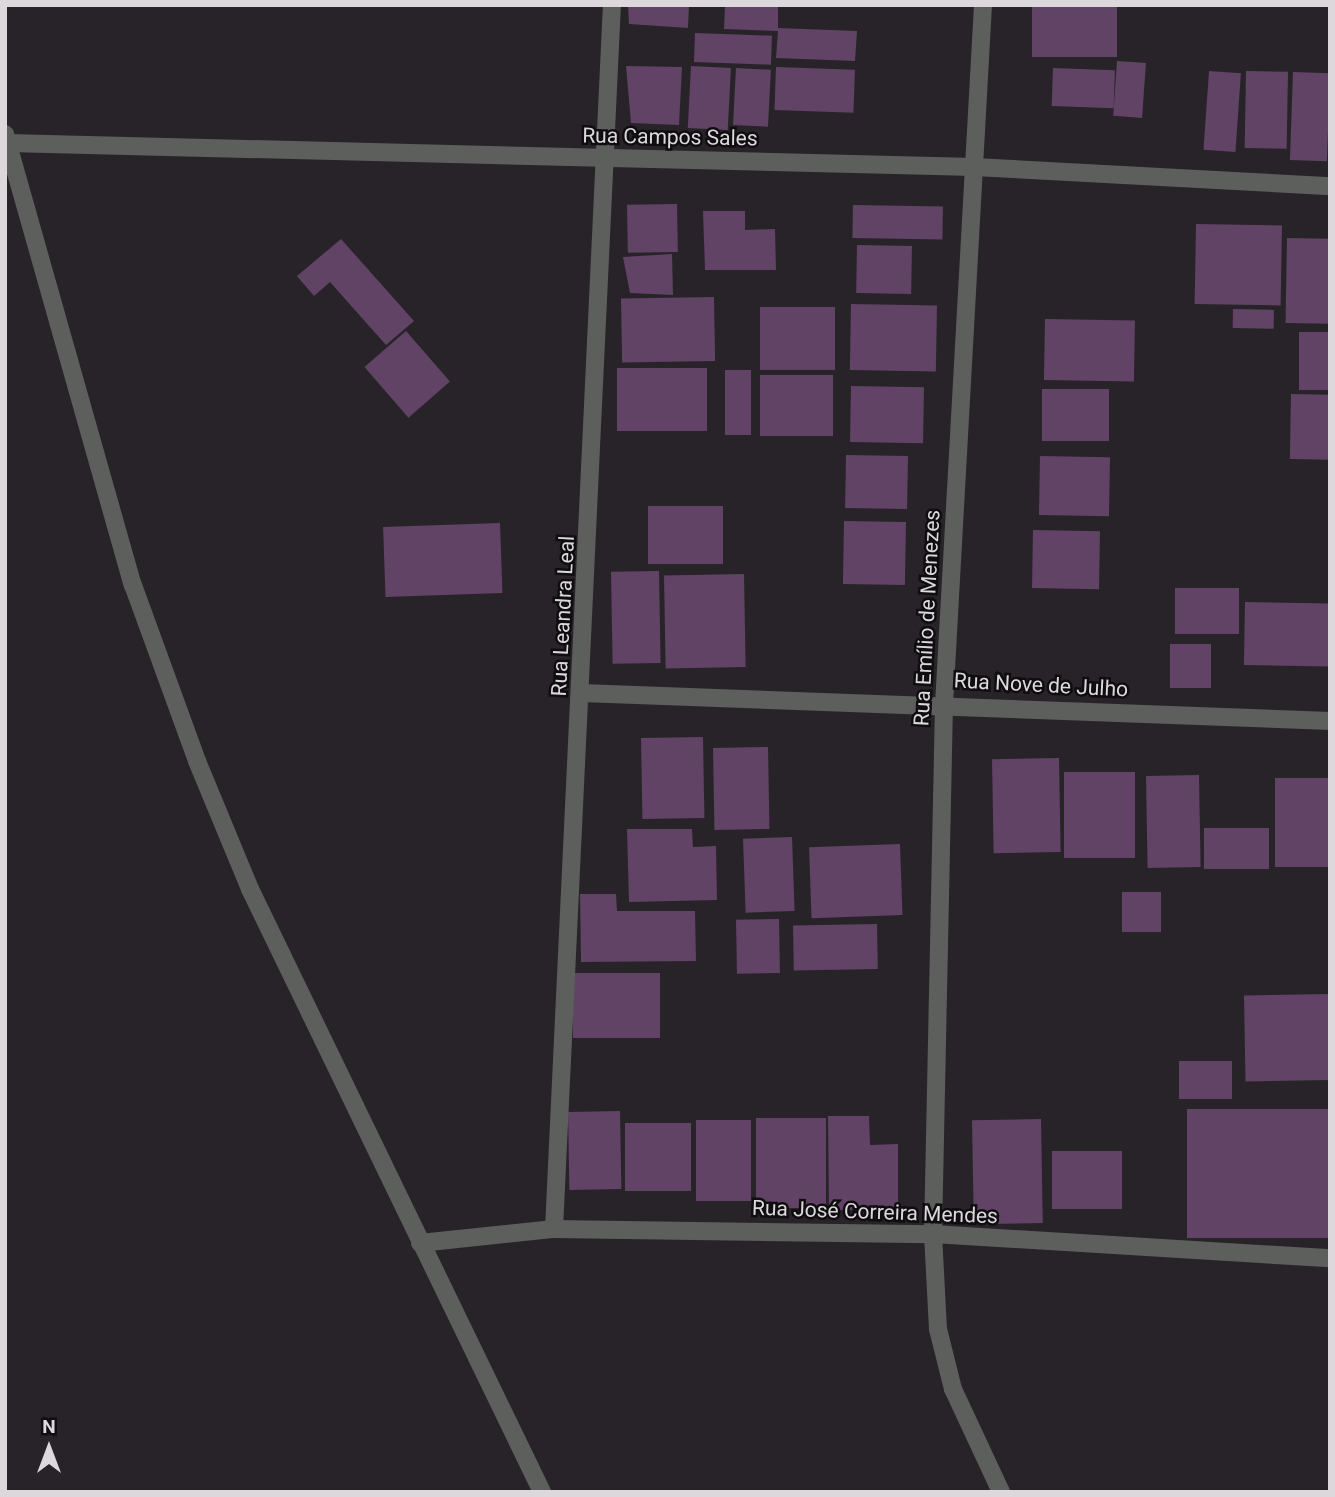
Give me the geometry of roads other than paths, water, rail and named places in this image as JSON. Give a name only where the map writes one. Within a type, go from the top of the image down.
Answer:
[{"type":"street","name":"Rua Leandra Leal","points":[[554,1229],[609,158],[612,5]]},
{"type":"street","name":"Rua Emílio de Menezes","points":[[983,5],[944,704],[933,1234],[938,1329],[950,1377],[1001,1492]]},
{"type":"street","name":"Rua Campos Sales","points":[[7,138],[975,167],[1330,186]]},
{"type":"street","points":[[7,138],[132,585],[197,761],[250,889],[542,1492]]},
{"type":"street","name":"Rua Nove de Julho","points":[[582,693],[944,704],[1330,721]]},
{"type":"street","name":"Rua José Correira Mendes","points":[[420,1243],[554,1229],[933,1234],[1330,1258]]}]
